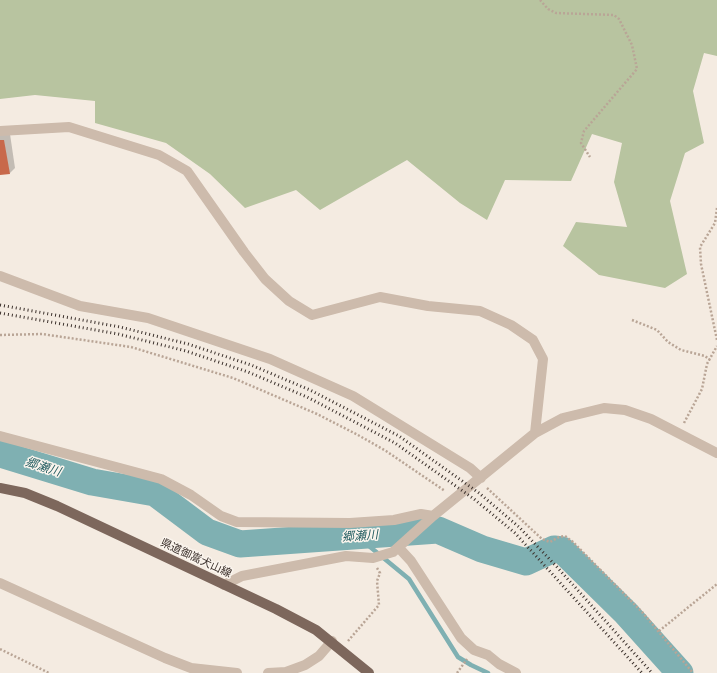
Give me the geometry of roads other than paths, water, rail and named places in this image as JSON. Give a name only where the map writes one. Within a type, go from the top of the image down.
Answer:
[{"type":"main road","name":"県道御嵩犬山線","points":[[0,488],[25,493],[56,506],[276,609],[316,630],[332,641],[369,673]]},
{"type":"street","points":[[0,131],[69,127],[159,155],[188,171],[244,252],[265,279],[289,301],[312,315],[380,297],[428,306],[480,311],[511,326],[533,340],[543,359],[535,433]]},
{"type":"street","points":[[0,276],[80,306],[148,318],[270,359],[353,396],[470,468],[479,479]]},
{"type":"street","points":[[224,585],[242,576],[346,556],[374,558],[396,550],[431,518],[535,433],[563,418],[604,408],[625,410],[651,418],[717,453]]},
{"type":"street","points":[[0,436],[161,479],[192,494],[222,516],[237,522],[350,523],[394,520],[422,514],[431,518]]},
{"type":"street","points":[[396,550],[412,561],[461,638],[474,650],[488,655],[499,664],[516,673]]},
{"type":"street","points":[[0,583],[191,668],[237,673]]},
{"type":"street","points":[[268,673],[286,672],[305,665],[318,656],[332,641]]},
{"type":"waterway","name":"郷瀬川","points":[[0,454],[92,482],[155,493],[207,532],[240,544],[438,530],[482,549],[526,562],[554,549],[562,550],[626,613],[680,673]]},
{"type":"waterway","points":[[367,537],[369,546],[409,579],[458,657],[488,673]]},
{"type":"railway","points":[[0,305],[120,327],[188,344],[251,365],[310,390],[399,436],[479,493],[519,527],[652,673]]},
{"type":"railway","points":[[0,313],[118,334],[186,351],[248,372],[307,397],[395,443],[474,499],[515,533],[642,673]]}]
